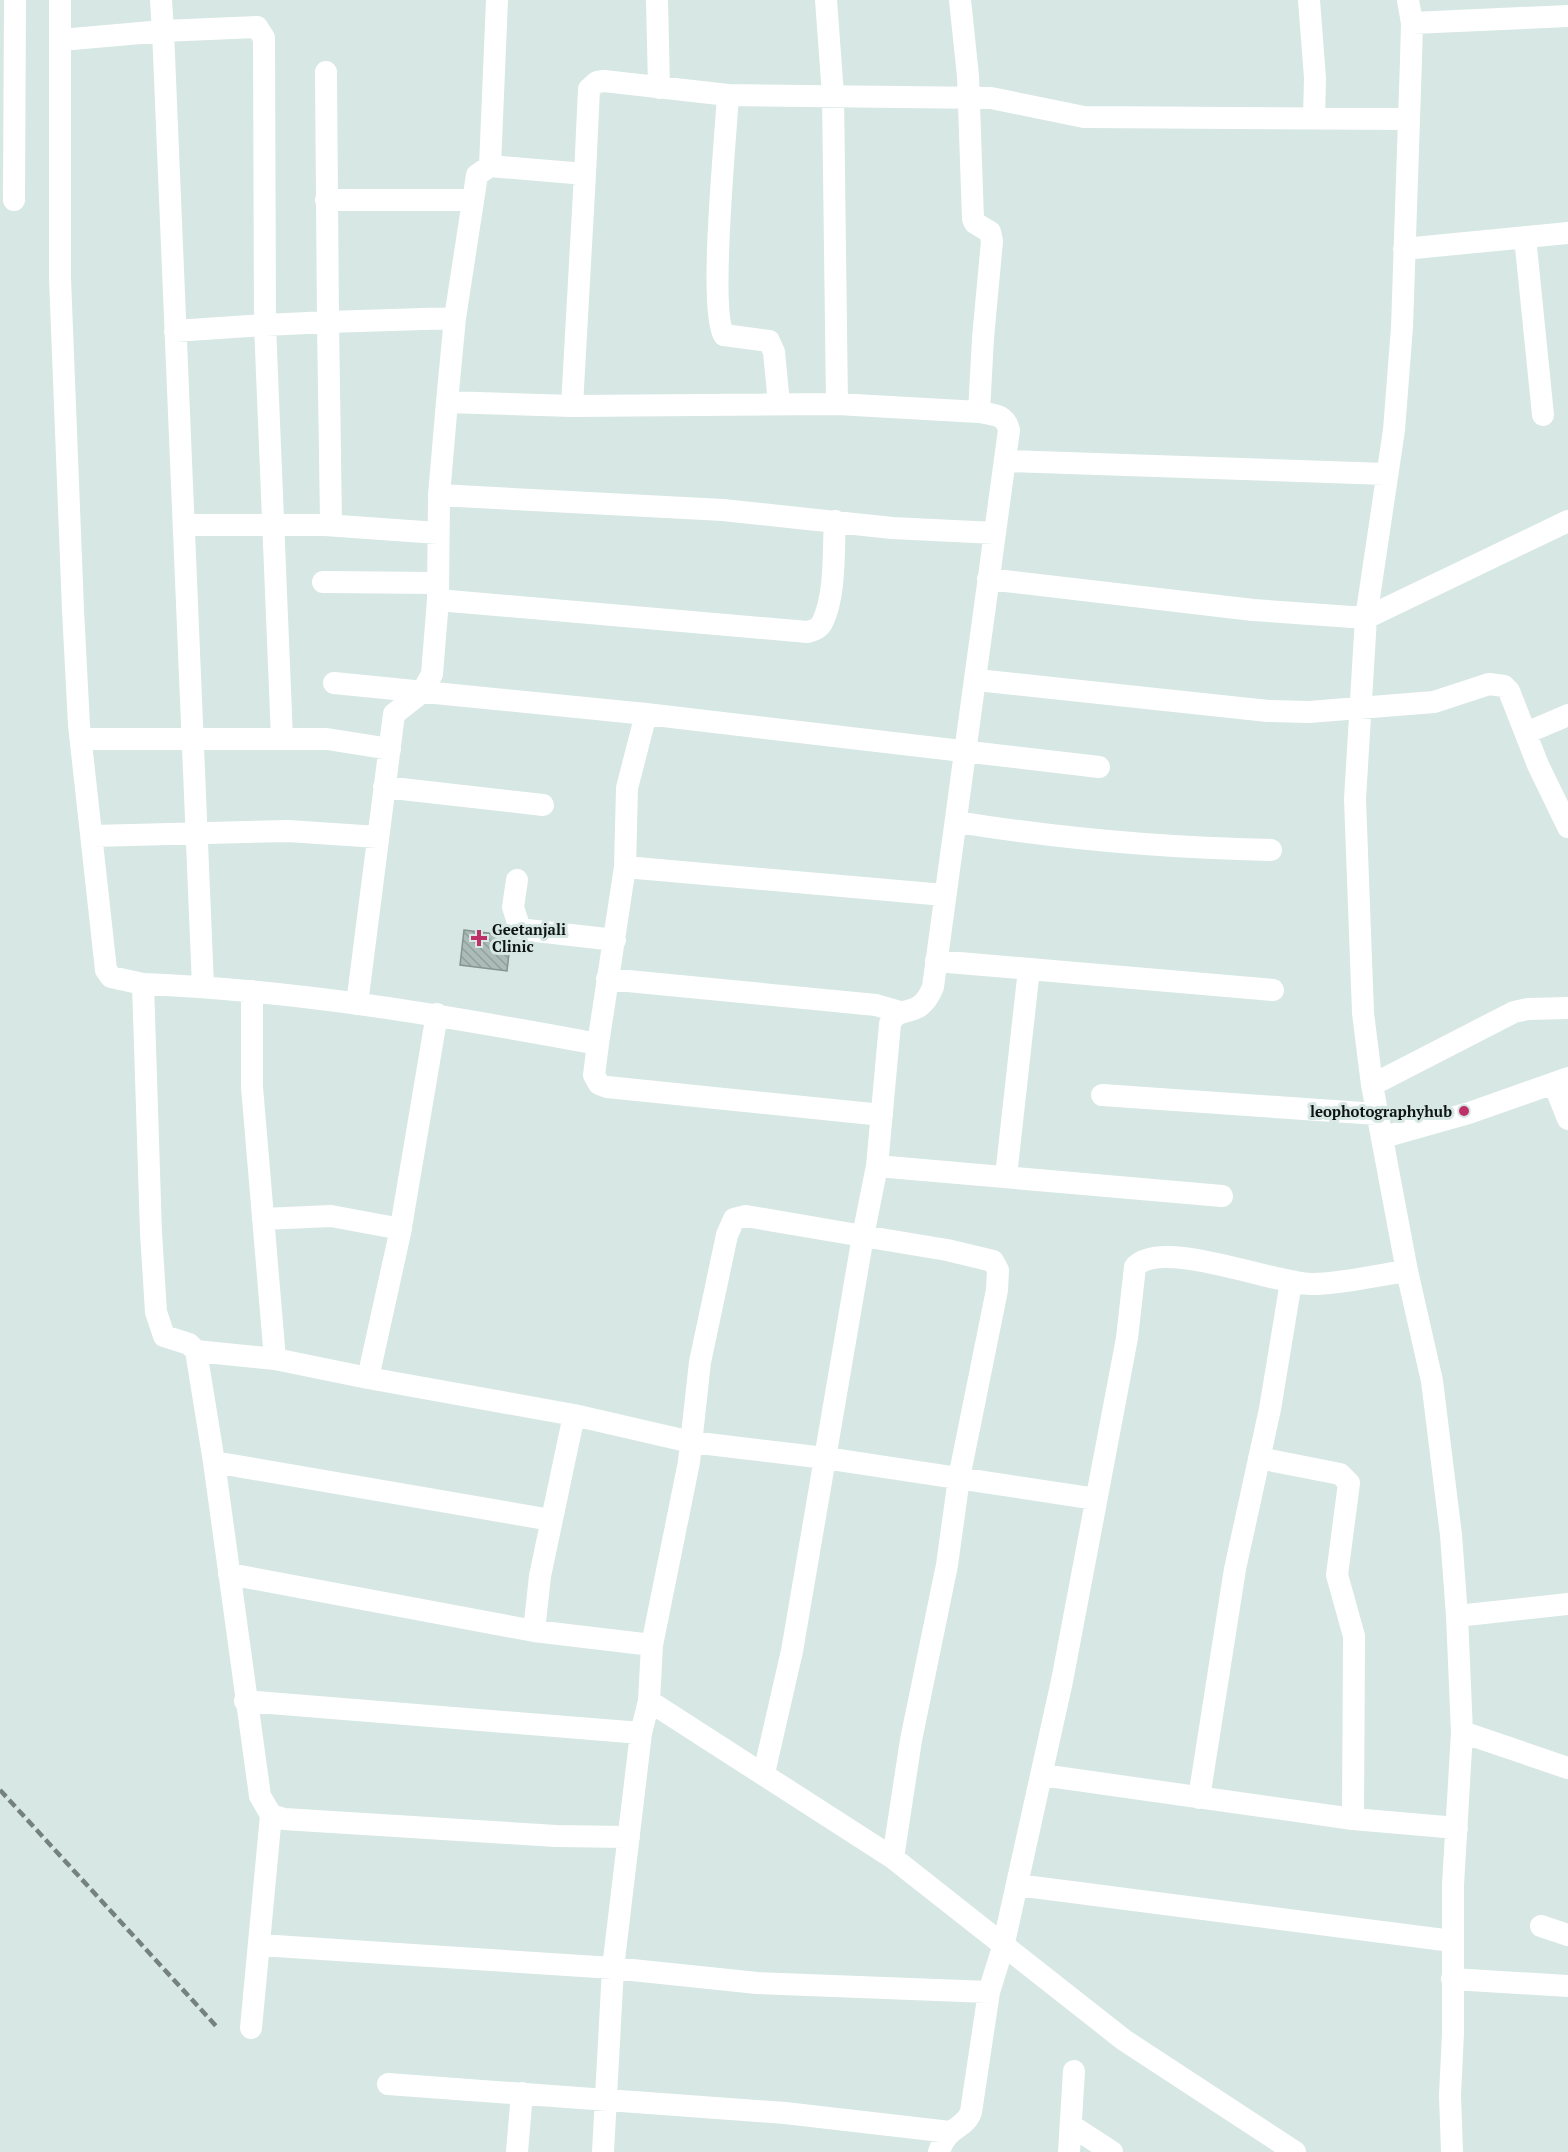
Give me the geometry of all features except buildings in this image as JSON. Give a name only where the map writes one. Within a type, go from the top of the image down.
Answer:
[{"type":"street","points":[[14,200],[15,0]]},
{"type":"street","points":[[60,0],[63,392],[81,739],[106,970],[111,977],[143,984],[203,986],[437,1014],[598,1044]]},
{"type":"street","points":[[161,0],[203,986]]},
{"type":"street","points":[[490,166],[496,0]]},
{"type":"street","points":[[657,0],[659,88]]},
{"type":"street","points":[[826,0],[833,95],[837,404]]},
{"type":"street","points":[[960,0],[968,76],[967,99],[973,219],[975,223],[990,232],[992,241],[983,338],[980,412]]},
{"type":"street","points":[[1309,0],[1314,45],[1314,117]]},
{"type":"street","points":[[1408,0],[1412,23],[1409,119],[1395,407],[1366,618],[1355,800],[1364,1013],[1372,1085],[1384,1137],[1407,1271],[1424,1341],[1441,1438],[1457,1616],[1462,1732],[1452,1941],[1453,2033],[1450,2105],[1452,2152]]},
{"type":"street","points":[[1412,23],[1568,16]]},
{"type":"street","points":[[61,40],[250,26],[256,27],[264,38],[265,325],[282,738]]},
{"type":"street","points":[[325,525],[332,519],[326,72]]},
{"type":"street","points":[[572,406],[589,89],[597,82],[728,95],[833,95],[1001,100],[1037,110],[1084,117],[1409,119]]},
{"type":"street","points":[[728,95],[719,248],[720,329],[723,335],[730,338],[769,341],[774,352],[779,404]]},
{"type":"street","points":[[357,1004],[394,714],[399,707],[422,692],[432,674],[438,591],[439,495],[447,402],[455,318],[477,175],[490,166],[585,174]]},
{"type":"street","points":[[326,200],[472,201]]},
{"type":"street","points":[[1404,249],[1568,233]]},
{"type":"street","points":[[1525,237],[1543,415]]},
{"type":"street","points":[[175,331],[328,322],[455,318]]},
{"type":"street","points":[[447,402],[572,406],[837,404],[980,412],[1005,420],[1009,430],[957,822],[929,997],[914,1011],[900,1012],[876,1005],[608,980]]},
{"type":"street","points":[[1006,461],[1386,474]]},
{"type":"street","points":[[439,495],[723,510],[892,528],[995,533]]},
{"type":"street","points":[[323,582],[438,591],[808,632],[816,630],[823,622],[831,588],[835,521]]},
{"type":"street","points":[[988,579],[1242,609],[1366,618],[1568,521]]},
{"type":"street","points":[[184,525],[273,527],[325,525],[438,533]]},
{"type":"street","points":[[977,680],[1268,711],[1309,712],[1360,706],[1434,702],[1489,684],[1497,684],[1509,691],[1568,827]]},
{"type":"street","points":[[334,683],[646,714],[808,735],[967,750],[1099,767]]},
{"type":"street","points":[[646,714],[627,788],[625,867],[594,1075],[599,1084],[607,1087],[882,1115]]},
{"type":"street","points":[[1526,733],[1568,715]]},
{"type":"street","points":[[81,739],[193,737],[327,739],[390,749]]},
{"type":"street","points":[[384,787],[543,805]]},
{"type":"street","points":[[957,822],[1039,835],[1123,844],[1270,850]]},
{"type":"street","points":[[92,836],[196,831],[288,831],[378,837]]},
{"type":"street","points":[[625,867],[944,895]]},
{"type":"street","points":[[517,880],[513,907],[514,919],[519,926],[527,930],[615,940]]},
{"type":"street","points":[[936,961],[1273,990]]},
{"type":"street","points":[[1006,1176],[1029,969]]},
{"type":"street","points":[[143,984],[151,1233],[156,1312],[164,1336],[189,1344],[196,1352],[214,1462],[245,1701],[260,1796],[271,1815],[251,2028]]},
{"type":"street","points":[[252,991],[252,1087],[275,1359]]},
{"type":"street","points":[[1372,1085],[1514,1012],[1568,1008]]},
{"type":"street","points":[[764,1773],[792,1651],[877,1166],[891,1024],[900,1012]]},
{"type":"street","points":[[368,1378],[401,1229],[437,1014]]},
{"type":"street","points":[[1384,1137],[1469,1113],[1561,1081],[1568,1119]]},
{"type":"street","points":[[1102,1095],[1377,1114]]},
{"type":"street","points":[[877,1166],[1222,1196]]},
{"type":"street","points":[[263,1219],[331,1216],[401,1229]]},
{"type":"street","points":[[603,2152],[613,1968],[641,1732],[649,1701],[652,1645],[691,1442],[700,1362],[727,1234],[734,1219],[746,1216],[981,1257],[997,1265],[997,1290],[959,1478],[947,1565],[911,1740],[892,1858]]},
{"type":"street","points":[[939,2152],[950,2132],[969,2118],[971,2112],[989,1992],[1003,1947],[1042,1775],[1096,1499],[1126,1338],[1135,1267],[1139,1262],[1158,1255],[1211,1263],[1291,1282],[1312,1284],[1407,1271]]},
{"type":"street","points":[[1199,1798],[1235,1569],[1260,1458],[1291,1282]]},
{"type":"street","points":[[196,1352],[275,1359],[574,1415],[691,1442],[825,1458],[1096,1499]]},
{"type":"street","points":[[534,1631],[540,1576],[574,1415]]},
{"type":"street","points":[[1260,1458],[1340,1474],[1349,1483],[1337,1575],[1354,1636],[1353,1819]]},
{"type":"street","points":[[214,1462],[551,1520]]},
{"type":"street","points":[[229,1574],[534,1631],[652,1645]]},
{"type":"street","points":[[1457,1616],[1568,1604]]},
{"type":"street","points":[[245,1701],[641,1732]]},
{"type":"street","points":[[649,1701],[764,1773],[804,1803],[892,1858],[927,1883],[1003,1947],[1124,2040],[1295,2152]]},
{"type":"street","points":[[1462,1732],[1568,1768]]},
{"type":"street","points":[[1042,1775],[1353,1819],[1457,1828]]},
{"type":"street","points":[[271,1815],[284,1819],[486,1832],[629,1837]]},
{"type":"street","points":[[1017,1885],[1452,1941]]},
{"type":"street","points":[[1541,1926],[1568,1935]]},
{"type":"street","points":[[260,1945],[613,1968],[758,1983],[989,1992]]},
{"type":"street","points":[[1452,1978],[1568,1986]]},
{"type":"street","points":[[1069,2152],[1074,2071]]},
{"type":"street","points":[[388,2084],[785,2113],[950,2132]]},
{"type":"street","points":[[517,2152],[522,2093]]},
{"type":"street","points":[[1072,2126],[1112,2152]]},
{"type":"railway","points":[[0,1790],[217,2027]]},
{"type":"place","name":"Geetanjali Clinic","points":[[479,938]]},
{"type":"place","name":"leophotographyhub","points":[[1464,1111]]}]
